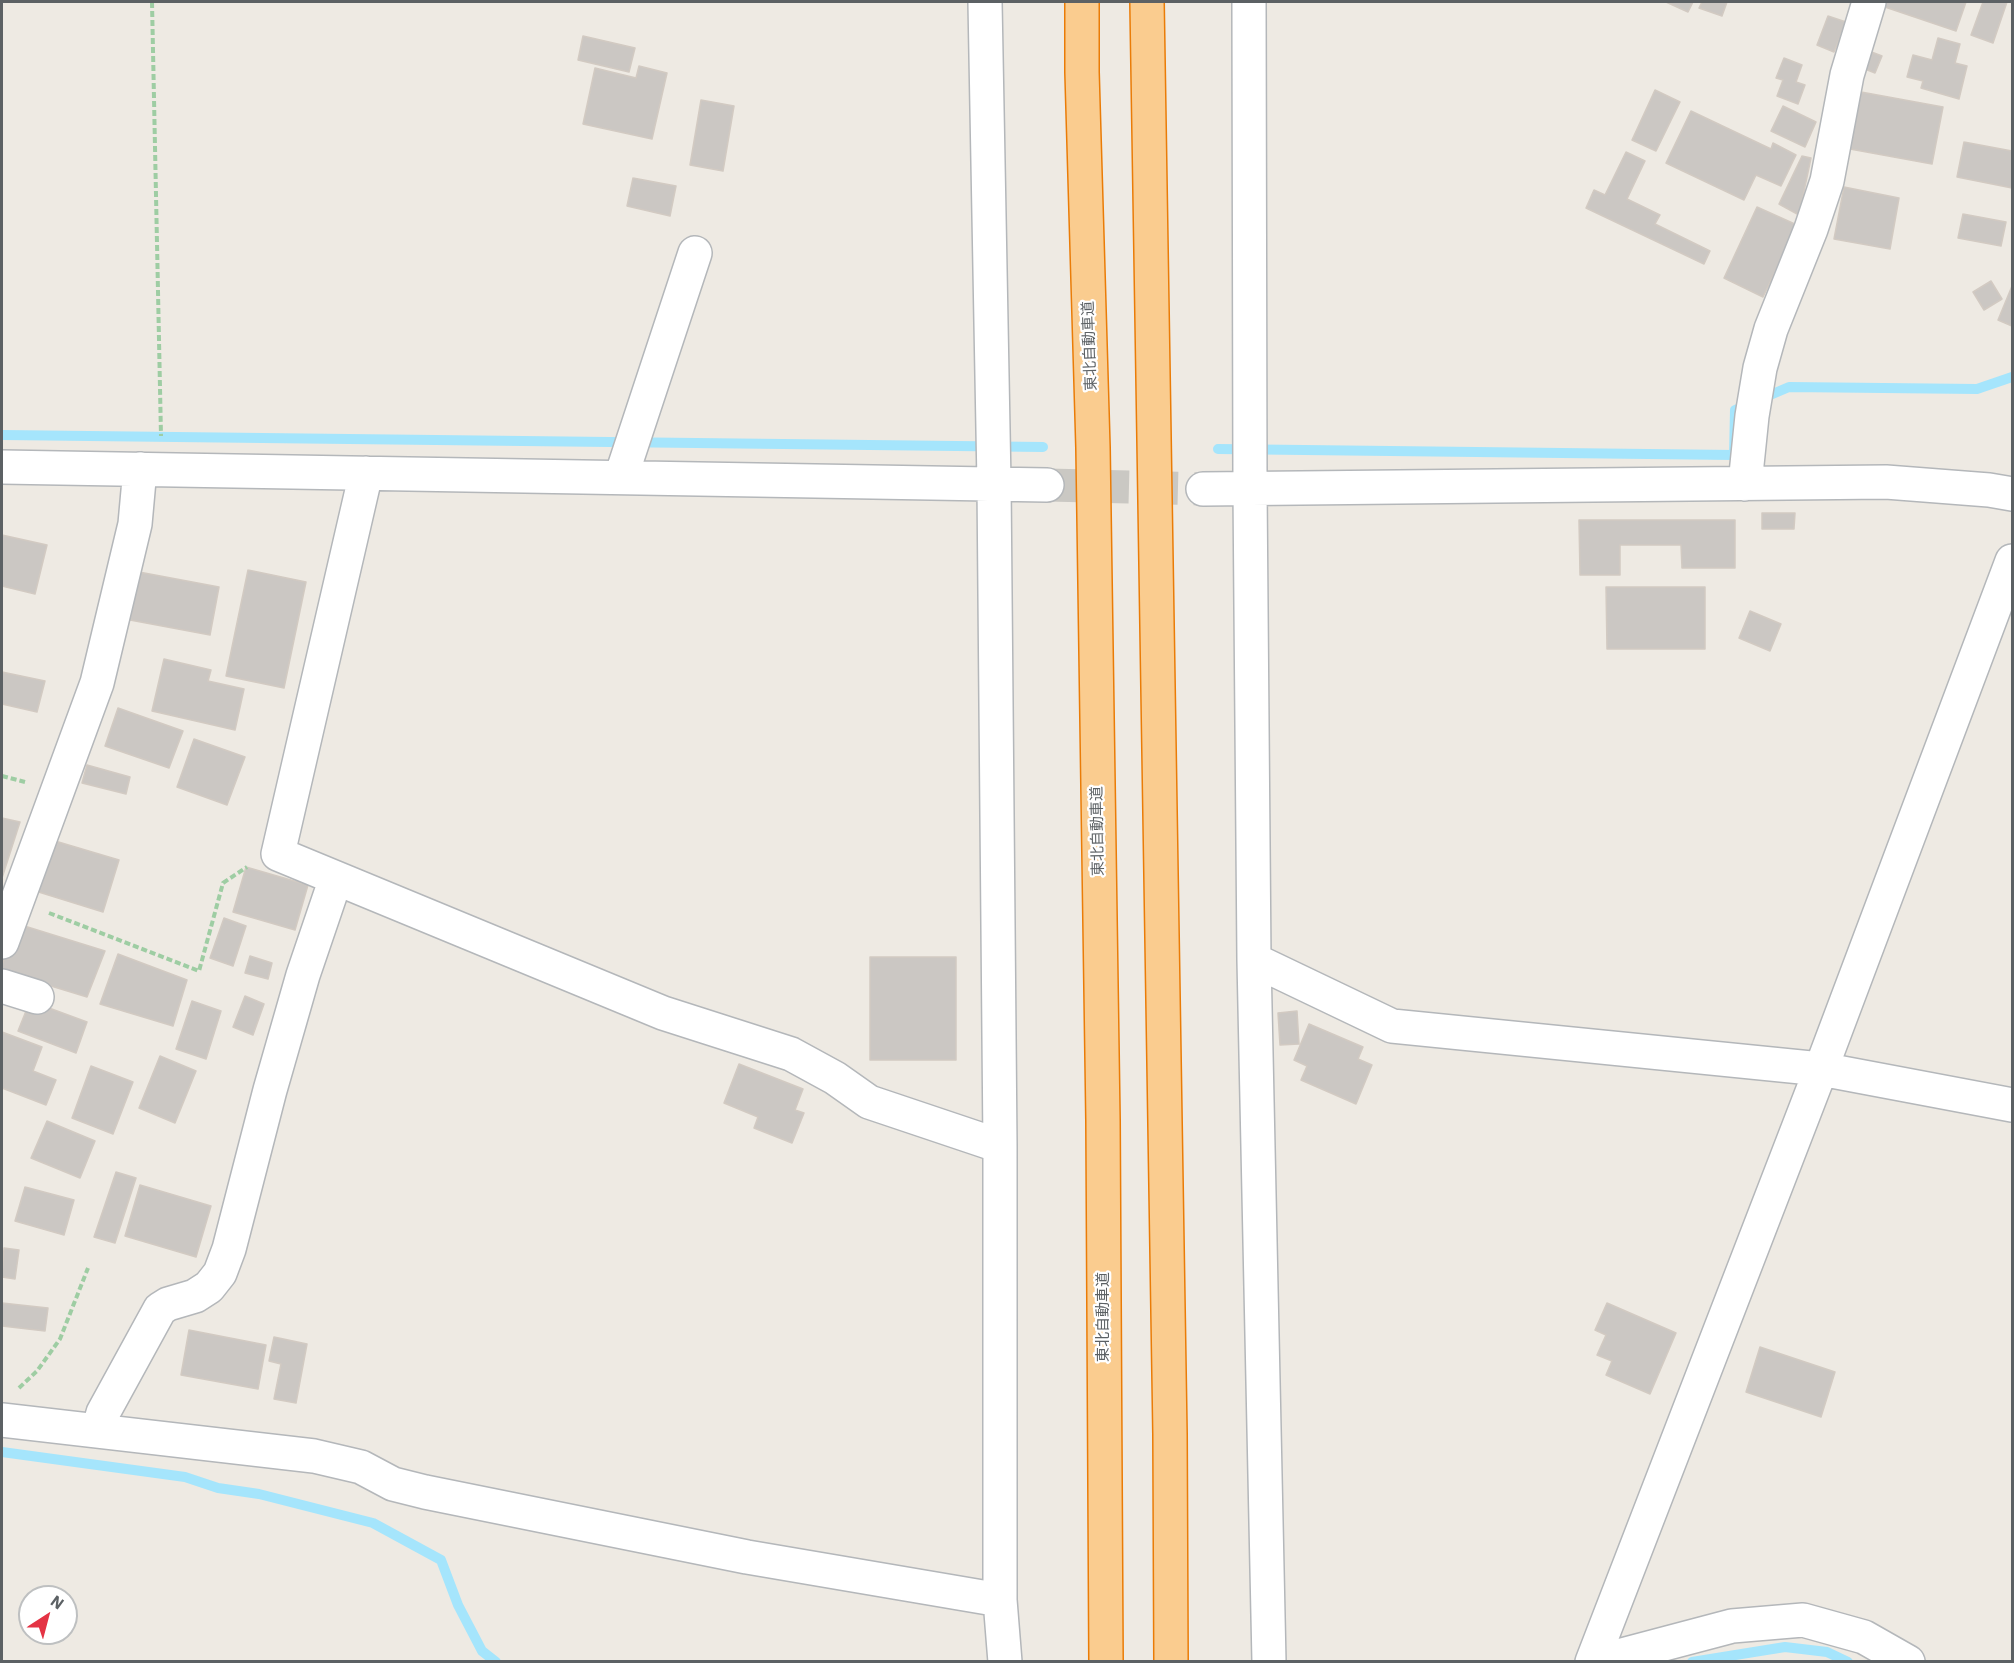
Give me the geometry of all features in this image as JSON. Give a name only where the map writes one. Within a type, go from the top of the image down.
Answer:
[{"type":"highway","name":"東北自動車道","points":[[1082,2],[1093,448],[1103,1120],[1106,1649]]},
{"type":"highway","points":[[1147,2],[1170,1398],[1171,1648]]},
{"type":"street","points":[[985,2],[994,483],[1000,1146],[1000,1600],[1005,1662]]},
{"type":"street","points":[[1249,2],[1254,960],[1269,1662]]},
{"type":"street","points":[[1745,484],[1760,368],[1771,329],[1811,229],[1827,181],[1846,75],[1869,2]]},
{"type":"street","points":[[621,477],[695,253]]},
{"type":"street","points":[[2,467],[1047,485]]},
{"type":"street","points":[[2,942],[97,683],[135,524],[151,470]]},
{"type":"street","points":[[366,473],[278,854],[663,1013],[791,1054],[835,1078],[869,1102],[1000,1146]]},
{"type":"street","points":[[1203,489],[1886,482],[2013,494]]},
{"type":"street","points":[[1594,1662],[2013,561]]},
{"type":"street","points":[[98,1431],[103,1413],[160,1309],[168,1304],[195,1296],[209,1287],[220,1273],[232,1238],[270,1090],[303,975],[336,878]]},
{"type":"street","points":[[1254,960],[1392,1026],[1821,1069],[2013,1105]]},
{"type":"street","points":[[2,986],[37,997]]},
{"type":"street","points":[[9,1406],[98,1431],[314,1456],[361,1467],[393,1484],[425,1492],[747,1557],[1000,1600]]},
{"type":"street","points":[[1594,1662],[1732,1626],[1803,1620],[1864,1637],[1908,1662]]},
{"type":"path","points":[[151,470],[152,2]]},
{"type":"path","points":[[16,901],[199,971],[223,882],[246,867],[278,854]]},
{"type":"path","points":[[9,1406],[60,1339],[88,1268]]},
{"type":"building","points":[[1666,2],[1693,2],[1688,12]]},
{"type":"building","points":[[1702,2],[1727,2],[1722,16],[1699,8]]},
{"type":"building","points":[[1880,2],[1966,2],[1956,31],[1879,5]]},
{"type":"building","points":[[1983,2],[2007,2],[1993,43],[1971,35]]},
{"type":"building","points":[[1828,16],[1846,22],[1834,52],[1817,45]]},
{"type":"building","points":[[583,36],[635,48],[629,72],[578,60]]},
{"type":"building","points":[[1938,38],[1960,44],[1955,63],[1967,66],[1959,99],[1921,88],[1923,81],[1907,77],[1913,55],[1932,60]]},
{"type":"building","points":[[1861,48],[1882,56],[1875,73],[1855,65]]},
{"type":"building","points":[[1784,58],[1802,65],[1796,82],[1805,85],[1798,104],[1777,96],[1783,80],[1776,78]]},
{"type":"building","points":[[639,66],[667,73],[652,139],[583,124],[595,68],[636,78]]},
{"type":"building","points":[[1655,90],[1680,102],[1656,151],[1632,140]]},
{"type":"building","points":[[1861,92],[1943,107],[1932,164],[1850,149]]},
{"type":"building","points":[[701,100],[734,106],[723,171],[690,165]]},
{"type":"building","points":[[1783,106],[1816,122],[1805,147],[1771,131]]},
{"type":"building","points":[[1691,111],[1771,149],[1773,143],[1796,155],[1781,186],[1756,175],[1744,200],[1666,163]]},
{"type":"building","points":[[1964,142],[2012,151],[2012,188],[1957,177]]},
{"type":"building","points":[[1626,152],[1645,161],[1627,199],[1660,215],[1655,224],[1710,251],[1704,264],[1586,208],[1594,190],[1605,195]]},
{"type":"building","points":[[1802,156],[1811,158],[1799,215],[1779,204]]},
{"type":"building","points":[[633,178],[676,186],[670,216],[627,206]]},
{"type":"building","points":[[1844,187],[1899,198],[1890,249],[1834,239]]},
{"type":"building","points":[[1757,207],[1797,225],[1763,297],[1724,278]]},
{"type":"building","points":[[1963,214],[2006,222],[2001,246],[1958,238]]},
{"type":"building","points":[[1991,281],[2002,299],[1984,310],[1973,292]]},
{"type":"building","points":[[2012,286],[2012,326],[1998,320]]},
{"type":"building","points":[[1762,513],[1795,513],[1794,529],[1762,529]]},
{"type":"building","points":[[1579,520],[1735,520],[1735,568],[1682,568],[1681,545],[1620,545],[1620,575],[1580,575]]},
{"type":"building","points":[[2,535],[47,545],[35,594],[2,586]]},
{"type":"building","points":[[248,570],[306,582],[284,688],[226,676]]},
{"type":"building","points":[[139,572],[219,587],[210,635],[130,620]]},
{"type":"building","points":[[1606,587],[1705,587],[1705,649],[1607,649]]},
{"type":"building","points":[[1750,611],[1781,624],[1770,651],[1739,638]]},
{"type":"building","points":[[164,659],[211,670],[208,681],[244,689],[235,730],[152,711]]},
{"type":"building","points":[[2,672],[45,681],[37,712],[2,704]]},
{"type":"building","points":[[118,708],[183,731],[169,768],[105,746]]},
{"type":"building","points":[[194,739],[245,757],[227,805],[177,787]]},
{"type":"building","points":[[87,765],[130,777],[126,794],[82,783]]},
{"type":"building","points":[[2,818],[20,822],[2,878]]},
{"type":"building","points":[[45,838],[119,860],[103,912],[29,889]]},
{"type":"building","points":[[246,867],[308,885],[295,930],[233,912]]},
{"type":"building","points":[[224,918],[246,926],[233,966],[210,958]]},
{"type":"building","points":[[18,924],[105,951],[87,997],[2,971],[2,965]]},
{"type":"building","points":[[118,954],[187,980],[173,1026],[100,1004]]},
{"type":"building","points":[[250,956],[272,963],[268,979],[245,973]]},
{"type":"building","points":[[870,957],[956,957],[956,1060],[870,1060]]},
{"type":"building","points":[[245,996],[264,1004],[253,1035],[233,1027]]},
{"type":"building","points":[[30,1001],[87,1022],[76,1053],[18,1031]]},
{"type":"building","points":[[192,1001],[221,1011],[206,1059],[176,1049]]},
{"type":"building","points":[[1297,1011],[1299,1044],[1280,1045],[1278,1013]]},
{"type":"building","points":[[1309,1024],[1363,1047],[1358,1059],[1372,1065],[1356,1104],[1301,1080],[1307,1066],[1294,1060]]},
{"type":"building","points":[[2,1032],[42,1047],[33,1071],[56,1080],[46,1105],[2,1088]]},
{"type":"building","points":[[160,1056],[196,1071],[175,1123],[139,1108]]},
{"type":"building","points":[[739,1064],[803,1089],[795,1110],[804,1113],[792,1143],[754,1128],[758,1117],[724,1103]]},
{"type":"building","points":[[91,1066],[133,1082],[113,1134],[72,1118]]},
{"type":"building","points":[[47,1121],[95,1141],[80,1178],[31,1158]]},
{"type":"building","points":[[116,1172],[136,1178],[115,1243],[94,1237]]},
{"type":"building","points":[[140,1185],[211,1206],[196,1257],[125,1236]]},
{"type":"building","points":[[25,1187],[74,1200],[64,1235],[15,1221]]},
{"type":"building","points":[[4,1248],[19,1250],[15,1279],[2,1277]]},
{"type":"building","points":[[2,1303],[48,1308],[45,1331],[2,1326]]},
{"type":"building","points":[[1607,1303],[1676,1333],[1650,1394],[1606,1375],[1612,1361],[1597,1355],[1606,1335],[1595,1330]]},
{"type":"building","points":[[189,1330],[266,1345],[258,1389],[181,1375]]},
{"type":"building","points":[[274,1337],[307,1344],[296,1403],[274,1399],[281,1364],[269,1361]]},
{"type":"building","points":[[1760,1347],[1835,1372],[1821,1417],[1746,1392]]},
{"type":"waterway","points":[[1218,449],[1734,455],[1735,410],[1789,387],[1977,389],[2012,377]]},
{"type":"waterway","points":[[2,435],[1043,447]]},
{"type":"waterway","points":[[2,1452],[185,1477],[218,1488],[259,1494],[373,1523],[441,1560],[458,1605],[482,1651],[496,1662]]},
{"type":"waterway","points":[[1692,1662],[1785,1647],[1827,1652],[1848,1662]]},
{"type":"tunnel","points":[[1047,485],[1203,489]]}]
